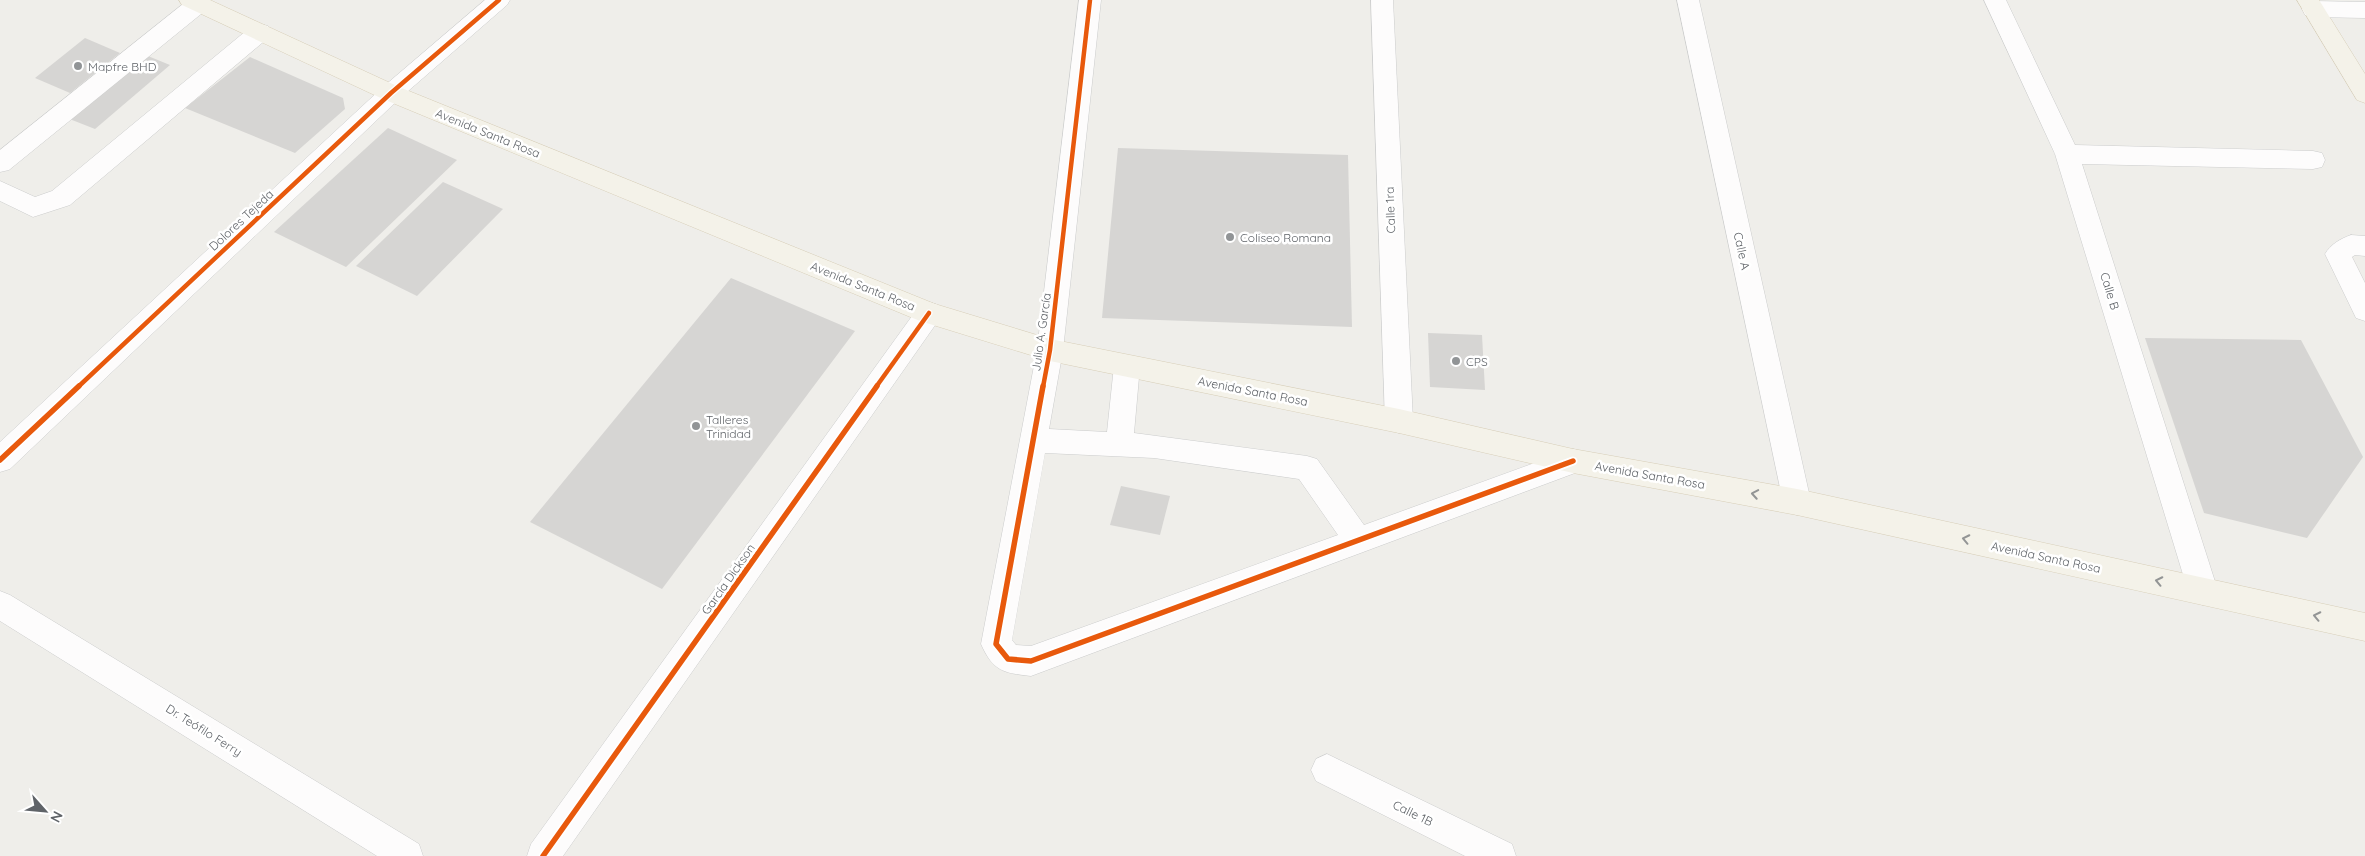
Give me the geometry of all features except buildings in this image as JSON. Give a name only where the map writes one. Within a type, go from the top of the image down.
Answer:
[{"type":"main road","name":"Avenida Santa Rosa","points":[[194,2],[391,93],[929,313],[1050,350],[1399,421],[1573,461],[1797,502],[2365,627]]},
{"type":"main road","points":[[2310,4],[2365,94]]},
{"type":"street","name":"Dolores Tejeda","points":[[0,460],[391,93],[499,0]]},
{"type":"street","name":"Julio A. García","points":[[1090,0],[1050,350],[996,644],[1008,659],[1031,662],[1358,540]]},
{"type":"street","name":"Calle 1ra","points":[[1382,0],[1399,421]]},
{"type":"street","name":"Calle A","points":[[1688,0],[1797,502]]},
{"type":"street","name":"Calle B","points":[[1995,0],[2067,154],[2203,591]]},
{"type":"street","points":[[0,162],[194,2]]},
{"type":"street","points":[[2310,4],[2365,10]]},
{"type":"street","points":[[0,190],[33,207],[48,204],[61,198],[260,32]]},
{"type":"street","points":[[2067,154],[2314,160]]},
{"type":"street","points":[[2365,246],[2351,245],[2338,254],[2365,310]]},
{"type":"street","name":"García Dickson","points":[[543,856],[929,313]]},
{"type":"street","points":[[1119,445],[1127,366]]},
{"type":"street","points":[[1033,440],[1154,446],[1306,468],[1358,540],[1573,461]]},
{"type":"street","name":"Dr. Teófilo Ferry","points":[[0,605],[407,856]]},
{"type":"street","name":"Calle 1B","points":[[1327,770],[1500,856]]},
{"type":"cycle path","points":[[0,460],[391,93],[499,0]]},
{"type":"cycle path","points":[[1090,0],[1050,350],[996,644],[1008,659],[1031,661],[1573,461]]},
{"type":"cycle path","points":[[543,856],[929,313]]},
{"type":"place","name":"Mapfre BHD","points":[[78,66]]},
{"type":"place","name":"Coliseo Romana","points":[[1230,237]]},
{"type":"place","name":"CPS","points":[[1456,361]]},
{"type":"place","name":"Talleres Trinidad","points":[[696,426]]}]
